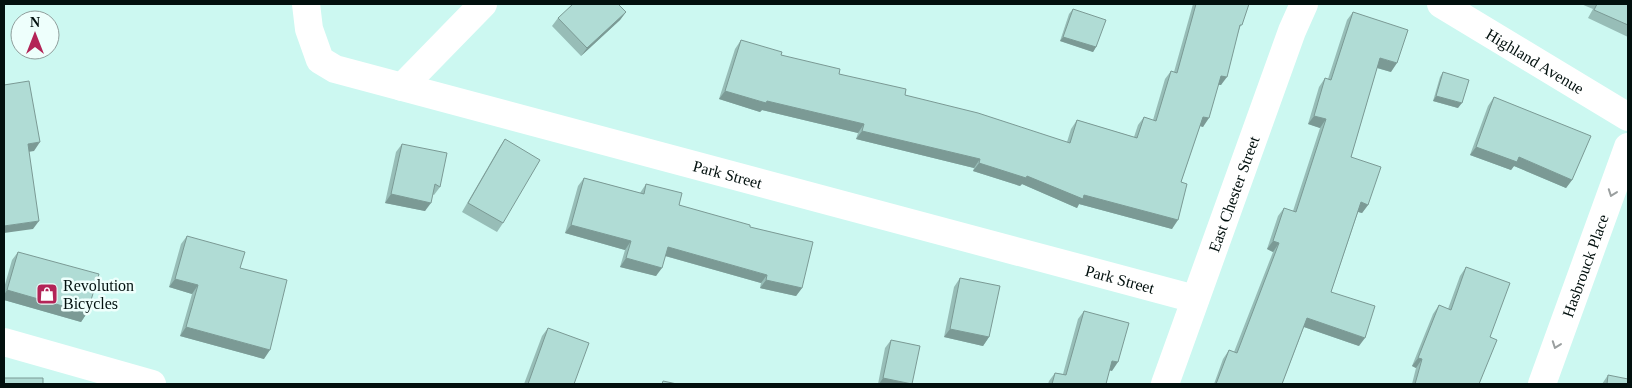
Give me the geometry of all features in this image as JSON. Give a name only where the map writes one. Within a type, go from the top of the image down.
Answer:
[{"type":"street","name":"Park Street","points":[[306,4],[309,29],[320,60],[335,69],[1195,299]]},
{"type":"street","points":[[402,87],[483,4]]},
{"type":"street","name":"East Chester Street","points":[[1165,384],[1292,31],[1304,4]]},
{"type":"street","name":"Highland Avenue","points":[[1441,4],[1628,117]]},
{"type":"street","name":"Hasbrouck Place","points":[[1542,384],[1628,147]]},
{"type":"street","points":[[4,342],[152,384]]},
{"type":"building","points":[[573,4],[618,4],[626,12],[587,48],[558,18]]},
{"type":"building","points":[[1196,4],[1249,4],[1242,25],[1240,25],[1227,77],[1221,76],[1209,118],[1203,117],[1181,182],[1187,184],[1178,220],[1084,195],[1083,199],[1027,176],[1026,178],[979,163],[980,159],[862,131],[864,124],[767,101],[766,103],[725,91],[741,40],[782,52],[781,55],[840,69],[839,74],[906,89],[905,95],[978,113],[1070,143],[1077,120],[1137,138],[1144,117],[1156,121],[1171,71],[1177,73]]},
{"type":"building","points":[[1597,4],[1628,4],[1628,25],[1594,10]]},
{"type":"building","points":[[1073,9],[1106,20],[1096,47],[1063,37]]},
{"type":"building","points":[[1353,12],[1408,30],[1397,63],[1380,58],[1351,157],[1381,167],[1368,205],[1361,202],[1331,292],[1375,306],[1365,338],[1307,318],[1282,384],[1216,384],[1229,350],[1237,353],[1279,243],[1273,241],[1284,208],[1296,212],[1326,119],[1314,116],[1325,78],[1331,80]]},
{"type":"building","points":[[1443,72],[1469,80],[1462,103],[1436,96]]},
{"type":"building","points":[[29,81],[40,142],[28,144],[39,221],[4,226],[4,85]]},
{"type":"building","points":[[1494,97],[1591,136],[1572,180],[1519,157],[1517,162],[1476,147]]},
{"type":"building","points":[[505,139],[540,160],[503,223],[468,203]]},
{"type":"building","points":[[402,144],[447,153],[440,187],[435,184],[431,203],[391,194]]},
{"type":"building","points":[[584,178],[644,194],[646,184],[682,193],[679,205],[750,225],[750,227],[813,242],[802,288],[766,280],[767,275],[668,247],[662,268],[626,258],[631,241],[571,225]]},
{"type":"building","points":[[187,236],[245,252],[240,268],[287,280],[270,350],[186,327],[198,285],[175,279]]},
{"type":"building","name":"Revolution Bicycles","points":[[18,252],[99,274],[87,313],[7,290]]},
{"type":"building","points":[[1466,267],[1510,283],[1490,337],[1497,340],[1479,384],[1415,384],[1422,359],[1418,358],[1439,305],[1451,310]]},
{"type":"building","points":[[960,278],[1000,286],[989,337],[950,329]]},
{"type":"building","points":[[1084,311],[1129,323],[1118,362],[1112,361],[1106,384],[1052,384],[1055,373],[1066,375]]},
{"type":"building","points":[[548,328],[589,343],[574,384],[528,384]]},
{"type":"building","points":[[891,340],[920,346],[912,384],[883,378]]},
{"type":"building","points":[[1608,375],[1628,379],[1628,384],[1607,384]]},
{"type":"building","points":[[4,378],[43,378],[43,384],[4,384]]},
{"type":"building","points":[[663,381],[677,384],[662,384]]},
{"type":"place","name":"Revolution Bicycles","points":[[47,294]]}]
